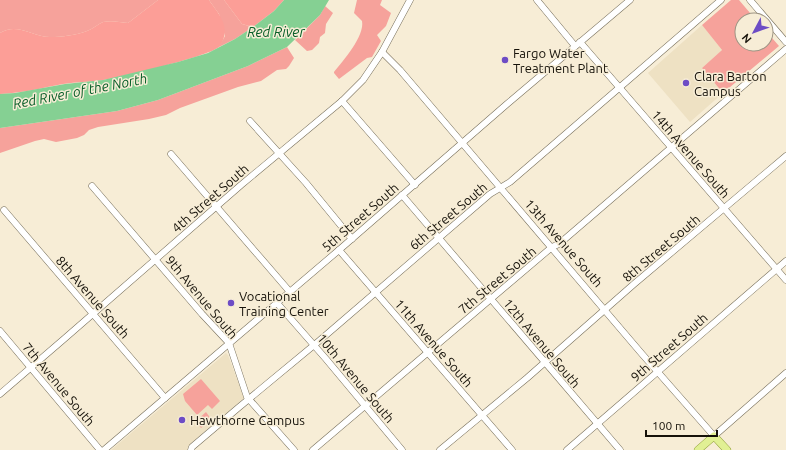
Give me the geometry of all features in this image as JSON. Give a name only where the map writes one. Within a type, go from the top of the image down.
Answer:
[{"type":"main road","points":[[698,450],[714,436]]},
{"type":"main road","name":"13th Avenue South","points":[[714,436],[727,450]]},
{"type":"street","name":"4th Street South","points":[[0,394],[279,153],[342,102],[363,80],[382,52],[410,0]]},
{"type":"street","name":"14th Avenue South","points":[[537,0],[620,88],[786,280]]},
{"type":"street","name":"6th Street South","points":[[191,450],[192,447],[314,345],[490,194],[510,182],[721,0]]},
{"type":"street","points":[[750,0],[786,42]]},
{"type":"street","name":"5th Street South","points":[[104,450],[628,1]]},
{"type":"street","name":"7th Street South","points":[[313,450],[552,247],[560,244],[786,49]]},
{"type":"street","name":"13th Avenue South","points":[[382,52],[400,70],[452,130],[500,188],[714,436]]},
{"type":"street","points":[[342,102],[415,184]]},
{"type":"street","points":[[452,130],[459,134],[467,134],[486,118],[495,115]]},
{"type":"street","points":[[250,121],[306,183],[352,239]]},
{"type":"street","points":[[171,154],[290,292]]},
{"type":"street","name":"8th Street South","points":[[440,450],[786,156]]},
{"type":"street","name":"9th Avenue South","points":[[92,186],[202,314],[229,343],[249,399],[294,450]]},
{"type":"street","name":"12th Avenue South","points":[[402,195],[620,450]]},
{"type":"street","name":"8th Avenue South","points":[[4,210],[165,398]]},
{"type":"street","name":"11th Avenue South","points":[[339,250],[512,450]]},
{"type":"street","name":"9th Street South","points":[[567,450],[786,261]]},
{"type":"street","name":"10th Avenue South","points":[[277,303],[402,450]]},
{"type":"street","name":"7th Avenue South","points":[[0,331],[100,450]]},
{"type":"street","points":[[714,436],[786,373]]},
{"type":"shaded area","points":[[0,0],[158,0],[128,23],[112,21],[103,22],[91,29],[69,36],[50,37],[19,29],[6,30],[0,33]]},
{"type":"shaded area","points":[[158,0],[209,0],[223,22],[225,33],[220,46],[201,55],[145,71],[113,78],[0,94],[0,33],[6,30],[19,29],[50,37],[74,35],[89,30],[103,22],[112,21],[128,23]]},
{"type":"shaded area","points":[[209,0],[224,0],[242,24],[253,27],[235,39],[219,47],[225,36],[219,14]]},
{"type":"shaded area","points":[[224,0],[284,0],[274,11],[253,27],[242,24]]},
{"type":"shaded area","points":[[357,0],[382,0],[380,5],[391,13],[386,26],[377,35],[381,41],[372,57],[367,58],[339,79],[334,72],[343,62],[357,41],[362,27],[362,21],[354,13]]},
{"type":"shaded area","points":[[731,0],[739,0],[749,12],[734,12],[734,52],[772,52],[723,93],[702,68],[722,50],[702,25]]},
{"type":"shaded area","points":[[325,6],[333,13],[326,24],[325,33],[320,37],[319,43],[312,50],[307,51],[295,40],[320,15]]},
{"type":"shaded area","name":"Clara Barton Campus","points":[[702,25],[722,50],[702,68],[723,93],[690,122],[648,73]]},
{"type":"shaded area","points":[[774,40],[779,46],[774,50]]},
{"type":"shaded area","points":[[287,47],[294,58],[289,66],[286,69],[277,70],[261,81],[238,87],[180,108],[166,115],[98,127],[89,130],[84,135],[77,138],[56,142],[44,139],[35,141],[0,153],[0,128],[117,111],[158,100],[248,66]]},
{"type":"shaded area","name":"Hawthorne Campus","points":[[226,353],[244,398],[191,443],[187,450],[111,450]]},
{"type":"shaded area","points":[[201,379],[220,401],[212,409],[208,405],[197,415],[185,401],[183,394]]},
{"type":"shaded area","points":[[206,412],[211,419],[201,428],[196,421]]},
{"type":"water","name":"Red River","points":[[284,0],[329,0],[320,15],[287,47],[248,66],[158,100],[117,111],[0,128],[0,94],[103,80],[178,62],[208,53],[235,39],[253,27],[274,11]]},
{"type":"place","name":"Fargo Water Treatment Plant","points":[[505,60]]},
{"type":"place","name":"Clara Barton Campus","points":[[686,83]]},
{"type":"place","name":"Vocational Training Center","points":[[231,303]]},
{"type":"place","name":"Hawthorne Campus","points":[[182,420]]},
{"type":"water label","name":"Red River of the North","points":[[80,91]]}]
